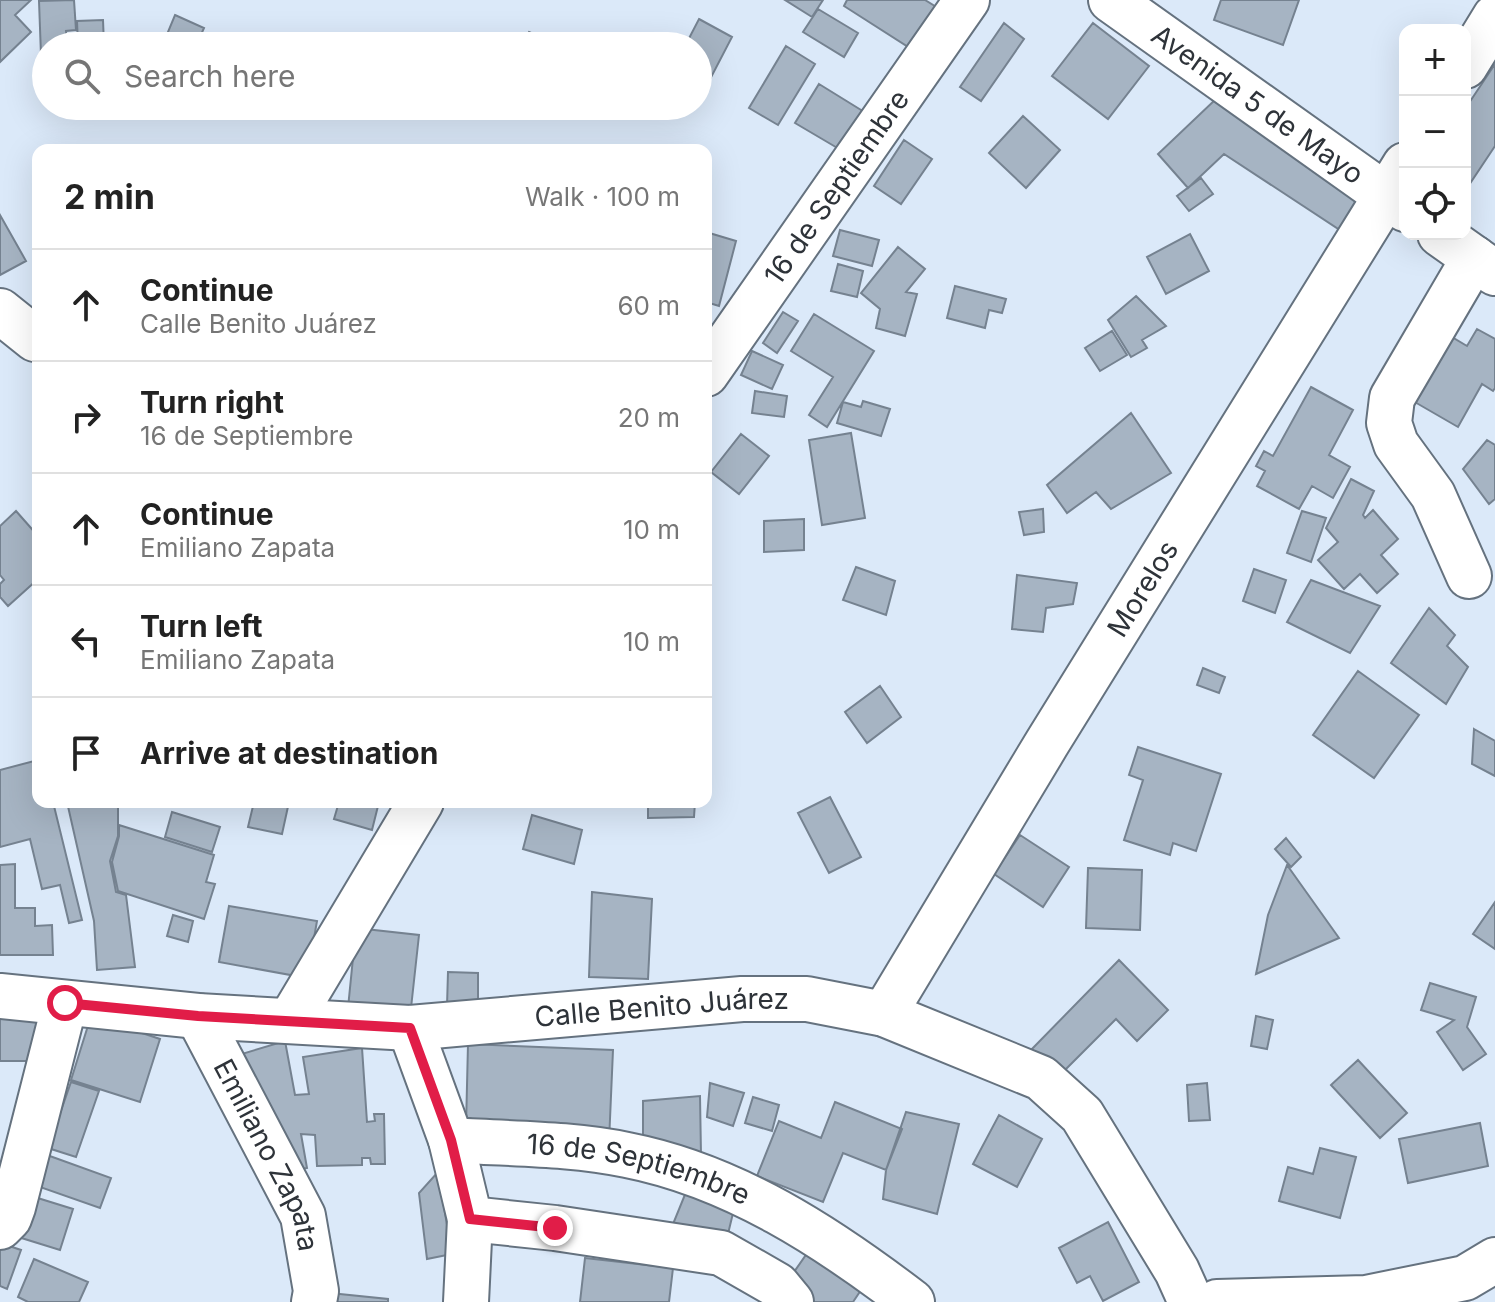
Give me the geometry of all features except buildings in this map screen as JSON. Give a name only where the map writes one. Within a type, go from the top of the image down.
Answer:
[{"type":"street","name":"16 de Septiembre","points":[[712,364],[967,0]]},
{"type":"street","name":"Avenida 5 de Mayo","points":[[1111,0],[1399,190]]},
{"type":"street","points":[[1471,56],[1495,17]]},
{"type":"street","name":"Morelos","points":[[884,1014],[1047,743],[1399,190]]},
{"type":"street","points":[[1469,576],[1433,495],[1396,444],[1389,423],[1392,398],[1470,255]]},
{"type":"street","points":[[0,311],[32,337]]},
{"type":"street","points":[[290,1021],[417,808]]},
{"type":"street","name":"Calle Benito Juárez","points":[[0,996],[198,1016],[410,1028],[742,999],[807,999],[884,1014],[1041,1078],[1082,1115],[1177,1271],[1191,1302]]},
{"type":"street","points":[[0,1227],[9,1218],[13,1207],[65,1003]]},
{"type":"street","name":"Emiliano Zapata","points":[[198,1016],[303,1216],[316,1291],[314,1302]]},
{"type":"street","points":[[410,1028],[451,1140],[470,1219],[466,1302]]},
{"type":"street","name":"16 de Septiembre","points":[[451,1140],[627,1155],[716,1181],[797,1221],[912,1302]]},
{"type":"street","points":[[470,1219],[555,1228],[721,1253],[777,1285],[791,1302]]},
{"type":"street","points":[[1217,1302],[1366,1298],[1465,1278],[1495,1260]]},
{"type":"route","points":[[65,1003],[198,1016],[410,1028],[451,1140],[470,1219],[555,1228]]}]
